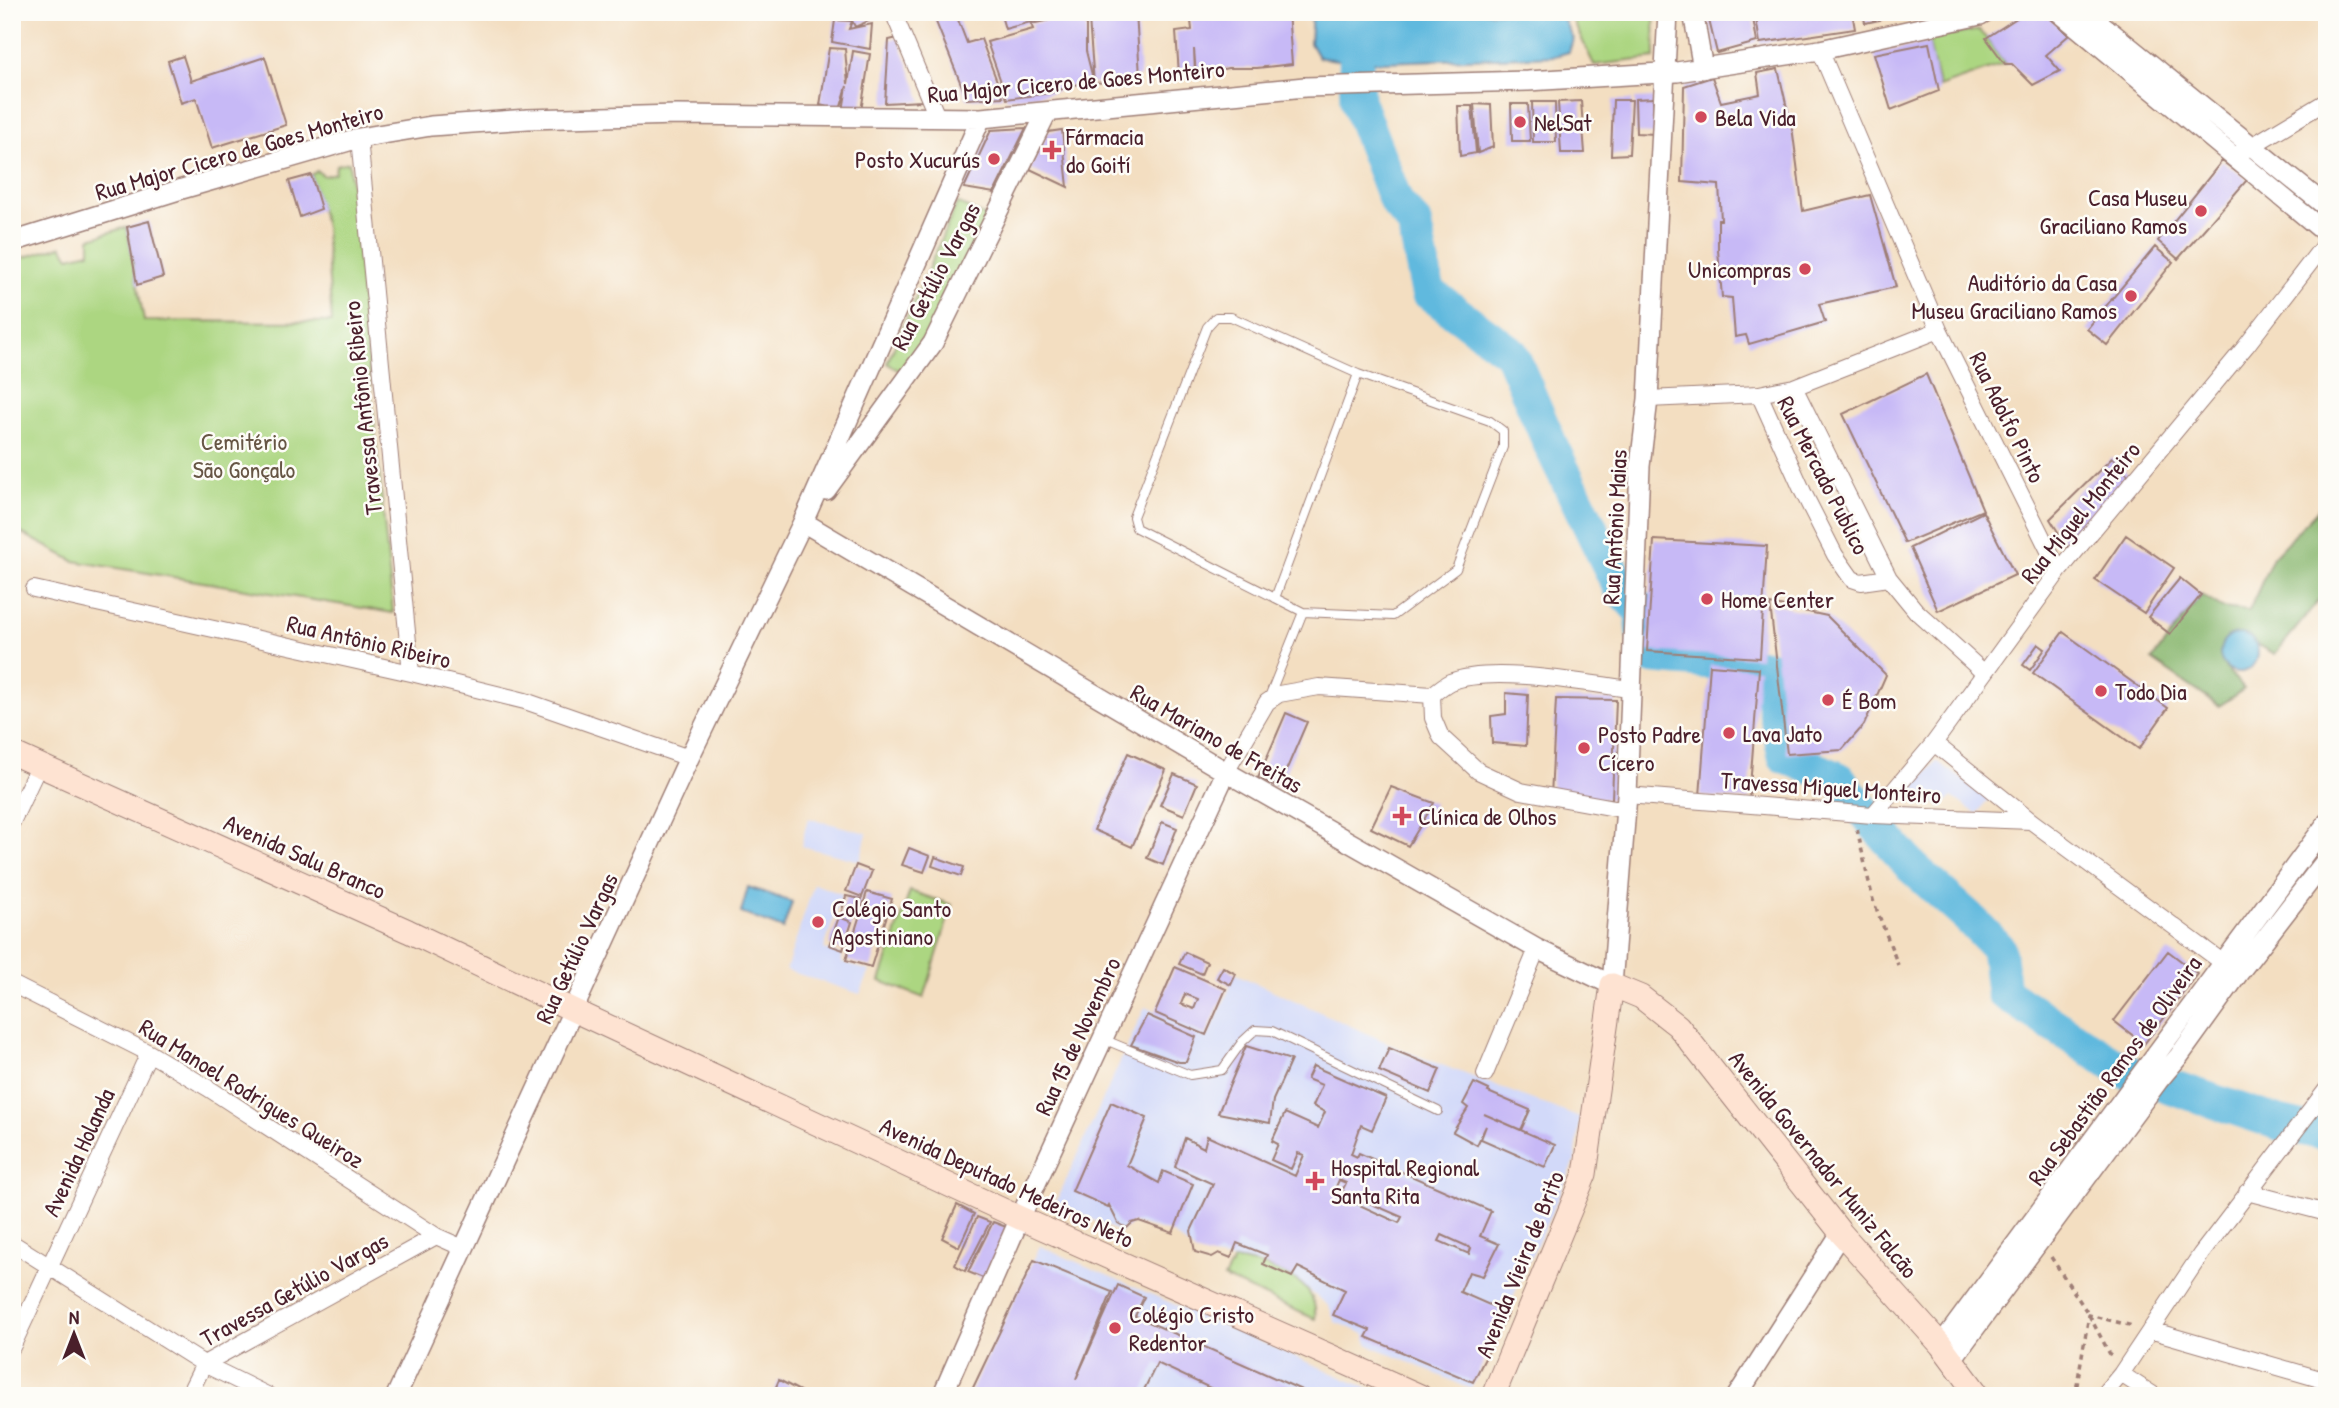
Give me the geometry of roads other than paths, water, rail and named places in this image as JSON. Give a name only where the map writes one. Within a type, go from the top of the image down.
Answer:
[{"type":"main road","name":"Avenida Salu Branco","points":[[12,753],[408,931],[575,1011]]},
{"type":"main road","name":"Avenida Governador Muniz Falcão","points":[[1612,985],[1641,997],[1678,1026],[1841,1233],[1947,1352],[1979,1396]]},
{"type":"main road","name":"Avenida Vieira de Brito","points":[[1497,1395],[1585,1174],[1612,985]]},
{"type":"main road","name":"Avenida Deputado Medeiros Neto","points":[[575,1011],[1020,1218],[1420,1396]]},
{"type":"street","points":[[893,12],[938,119]]},
{"type":"street","name":"Rua Antônio Maias","points":[[1612,985],[1627,803],[1640,466],[1648,399],[1668,12]]},
{"type":"street","points":[[1693,12],[1703,69]]},
{"type":"street","name":"Rua Major Cicero de Goes Monteiro","points":[[12,242],[359,138],[431,126],[677,115],[981,118],[1357,84],[1528,80],[1666,72],[1703,69],[1820,50],[1985,12]]},
{"type":"street","points":[[2059,12],[2243,151],[2327,207]]},
{"type":"street","points":[[2086,12],[2243,151],[2327,234]]},
{"type":"street","name":"Rua Adolfo Pinto","points":[[1820,50],[1939,330],[2059,570]]},
{"type":"street","points":[[2243,151],[2327,101]]},
{"type":"street","name":"Rua Getúlio Vargas","points":[[803,522],[933,343],[1047,112]]},
{"type":"street","name":"Rua Getúlio Vargas","points":[[396,1396],[689,758],[803,522],[981,118]]},
{"type":"street","name":"Travessa Antônio Ribeiro","points":[[359,138],[411,673]]},
{"type":"street","name":"Rua Miguel Monteiro","points":[[1864,814],[1934,743],[2059,570],[2246,346],[2327,241]]},
{"type":"street","points":[[1648,399],[1759,394],[1794,387],[1939,330]]},
{"type":"street","points":[[868,374],[898,391]]},
{"type":"street","name":"Rua Mercado Publico","points":[[1794,387],[1889,578],[1916,611],[1983,672]]},
{"type":"street","name":"Rua Mercado Publico","points":[[1759,394],[1803,492],[1852,579],[1861,582],[1889,578]]},
{"type":"street","name":"Rua Mariano de Freitas","points":[[803,522],[1226,772],[1537,949],[1612,985]]},
{"type":"street","name":"Rua Antônio Ribeiro","points":[[34,589],[525,701],[689,758]]},
{"type":"street","points":[[1267,702],[1279,694],[1318,687],[1432,695],[1448,682],[1474,675],[1505,674],[1630,689]]},
{"type":"street","name":"Travessa Miguel Monteiro","points":[[1432,695],[1433,718],[1441,737],[1478,771],[1521,791],[1627,803],[2031,821]]},
{"type":"street","name":"Rua 15 de Novembro","points":[[942,1396],[1020,1218],[1226,772],[1267,702]]},
{"type":"street","name":"Travessa Miguel Monteiro","points":[[1934,743],[2031,821],[2231,969]]},
{"type":"street","points":[[12,822],[38,765]]},
{"type":"street","name":"Rua Sebastião Ramos de Oliveira","points":[[2231,969],[2327,823]]},
{"type":"street","name":"Rua Sebastião Ramos de Oliveira","points":[[1947,1352],[2145,1079],[2231,969],[2327,859]]},
{"type":"street","points":[[1485,1074],[1537,949]]},
{"type":"street","name":"Rua Manoel Rodrigues Queiroz","points":[[12,984],[149,1053],[208,1088],[436,1236],[463,1248]]},
{"type":"street","name":"Avenida Holanda","points":[[12,1347],[149,1053]]},
{"type":"street","name":"Rua Sebastião Ramos de Oliveira","points":[[1947,1352],[2040,1241],[2143,1101],[2145,1079]]},
{"type":"street","points":[[2103,1396],[2247,1192],[2327,1089]]},
{"type":"street","points":[[2247,1192],[2327,1213]]},
{"type":"street","points":[[1737,1396],[1841,1233]]},
{"type":"street","name":"Travessa Getúlio Vargas","points":[[188,1396],[204,1364],[436,1236]]},
{"type":"street","points":[[12,1243],[204,1364],[269,1396]]},
{"type":"street","points":[[2150,1330],[2327,1381]]},
{"type":"street","points":[[2121,1374],[2155,1396]]},
{"type":"lane","points":[[1216,317],[1231,317],[1358,373],[1490,421],[1503,430],[1503,447],[1456,569],[1393,615],[1303,612],[1275,598],[1148,536],[1136,528],[1133,517],[1207,327],[1216,317]]},
{"type":"lane","points":[[1275,598],[1358,373]]},
{"type":"lane","points":[[1267,702],[1303,612]]},
{"type":"lane","points":[[1103,1039],[1190,1076],[1222,1070],[1242,1042],[1255,1030],[1272,1031],[1438,1111]]},
{"type":"water","points":[[1312,12],[1560,12],[1573,39],[1569,52],[1555,56],[1356,63],[1318,57],[1310,43]]},
{"type":"water","points":[[2239,634],[2252,640],[2258,653],[2252,666],[2239,672],[2226,666],[2220,653],[2226,640]]},
{"type":"water","points":[[748,887],[792,902],[783,929],[741,913]]},
{"type":"waterway","points":[[1356,63],[1357,100],[1396,202],[1414,223],[1428,292],[1511,353],[1551,446],[1620,588],[1642,612],[1646,656],[1767,667],[1785,756],[1839,779],[1912,867],[1998,948],[2003,992],[2124,1071],[2279,1123],[2327,1134]]},
{"type":"place","name":"Bela Vida","points":[[1701,117]]},
{"type":"place","name":"NelSat","points":[[1520,122]]},
{"type":"place","name":"Fármacia do Goití","points":[[1052,150]]},
{"type":"place","name":"Posto Xucurús","points":[[994,159]]},
{"type":"place","name":"Casa Museu Graciliano Ramos","points":[[2201,211]]},
{"type":"place","name":"Unicompras","points":[[1805,269]]},
{"type":"place","name":"Auditório da Casa Museu Graciliano Ramos","points":[[2131,296]]},
{"type":"place","name":"Home Center","points":[[1707,599]]},
{"type":"place","name":"Todo Dia","points":[[2101,691]]},
{"type":"place","name":"É Bom","points":[[1828,700]]},
{"type":"place","name":"Lava Jato","points":[[1729,733]]},
{"type":"place","name":"Posto Padre Cícero","points":[[1584,748]]},
{"type":"place","name":"Clínica de Olhos","points":[[1402,816]]},
{"type":"place","name":"Colégio Santo Agostiniano","points":[[818,922]]},
{"type":"place","name":"Hospital Regional Santa Rita","points":[[1315,1181]]},
{"type":"place","name":"Colégio Cristo Redentor","points":[[1115,1328]]},
{"type":"park label","name":"Cemitério São Gonçalo","points":[[244,455]]}]
